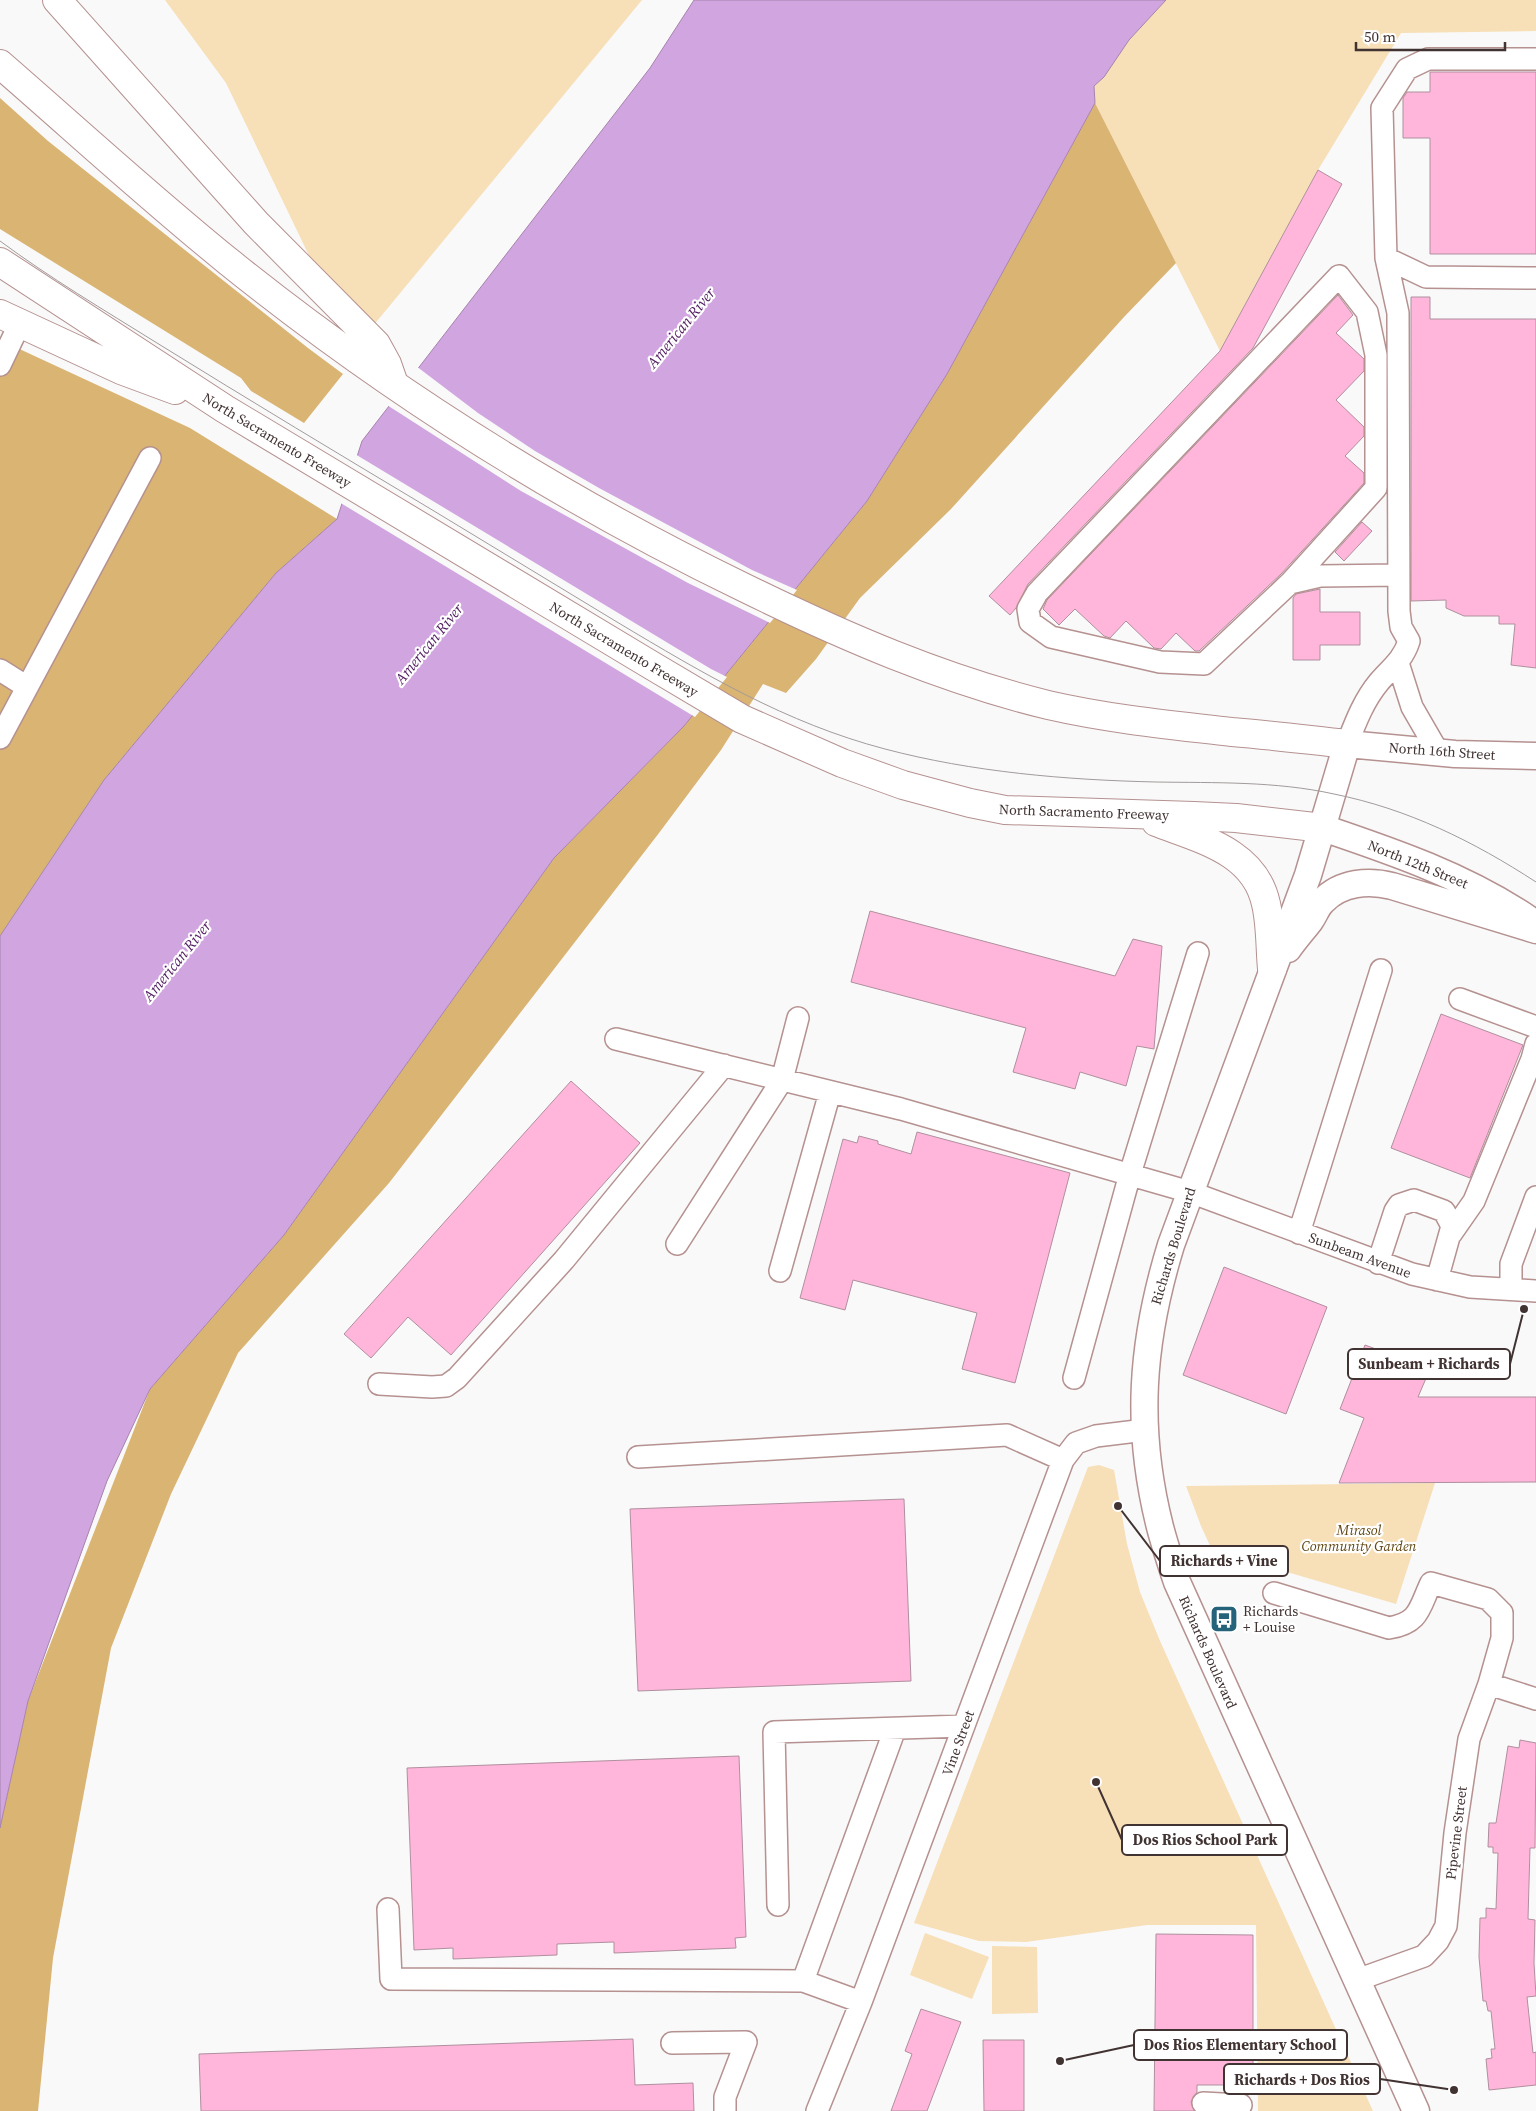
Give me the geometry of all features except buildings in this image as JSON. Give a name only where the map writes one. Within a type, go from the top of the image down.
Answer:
[{"type":"highway","points":[[56,0],[256,223],[341,311],[376,344],[387,364],[395,386]]},
{"type":"highway","points":[[0,64],[227,260],[395,386],[465,433],[570,496],[708,571],[860,642],[997,691],[1091,714],[1143,722],[1347,744]]},
{"type":"highway","name":"North Sacramento Freeway","points":[[0,262],[225,409],[742,719],[874,776],[970,804],[1005,810],[1194,816],[1322,828]]},
{"type":"highway","points":[[10,318],[121,370],[225,409]]},
{"type":"highway","points":[[1136,815],[1221,846],[1242,860],[1262,888],[1267,905],[1272,969]]},
{"type":"main road","name":"North 16th Street","points":[[1347,744],[1438,752],[1536,756]]},
{"type":"main road","name":"Richards Boulevard","points":[[1347,744],[1308,875],[1171,1245],[1155,1301],[1144,1377],[1145,1430],[1149,1472],[1160,1528],[1177,1582],[1416,2111]]},
{"type":"main road","name":"North 12th Street","points":[[1322,828],[1396,852],[1451,874],[1536,924]]},
{"type":"main road","points":[[1272,969],[1311,920],[1323,901],[1340,889],[1359,883],[1378,882],[1536,930]]},
{"type":"street","points":[[1347,744],[1360,710],[1379,682],[1398,663],[1405,653],[1408,642],[1401,627],[1399,575],[1398,313],[1386,258],[1382,108],[1406,69],[1428,59],[1536,59]]},
{"type":"street","points":[[1386,258],[1426,277],[1536,278]]},
{"type":"street","points":[[1290,583],[1376,488],[1376,356],[1367,312],[1339,276],[1037,593],[1028,609],[1030,622],[1051,637],[1160,662],[1204,664],[1290,583],[1320,576],[1399,575]]},
{"type":"street","points":[[0,365],[10,318]]},
{"type":"street","points":[[0,738],[150,458]]},
{"type":"street","points":[[1398,663],[1412,707],[1438,752]]},
{"type":"street","points":[[0,670],[28,687]]},
{"type":"street","points":[[1074,1378],[1130,1174],[1198,952]]},
{"type":"street","points":[[1299,1233],[1380,970]]},
{"type":"street","points":[[1460,999],[1536,1027]]},
{"type":"street","points":[[676,1244],[782,1080],[798,1018]]},
{"type":"street","name":"Sunbeam Avenue","points":[[616,1038],[910,1112],[1130,1174],[1190,1192],[1412,1274],[1470,1287],[1536,1291]]},
{"type":"street","points":[[1451,1234],[1474,1201],[1532,1059],[1536,1044]]},
{"type":"street","points":[[379,1384],[446,1386],[457,1378],[564,1260],[724,1065]]},
{"type":"street","points":[[780,1271],[830,1092]]},
{"type":"street","points":[[1511,1289],[1511,1264],[1536,1197]]},
{"type":"street","points":[[1378,1263],[1395,1211],[1406,1201],[1414,1200],[1444,1211],[1452,1226],[1437,1280]]},
{"type":"street","name":"Vine Street","points":[[817,2111],[861,2002],[1063,1460],[1076,1443],[1096,1436],[1145,1430]]},
{"type":"street","points":[[638,1457],[1007,1435],[1063,1460]]},
{"type":"street","name":"Pipevine Street","points":[[1274,1592],[1389,1628],[1404,1626],[1415,1619],[1431,1582],[1488,1599],[1502,1613],[1502,1638],[1489,1684],[1469,1739],[1455,1833],[1446,1926],[1438,1941],[1424,1956],[1357,1980]]},
{"type":"street","points":[[1489,1684],[1536,1699]]},
{"type":"street","points":[[778,1905],[774,1732],[964,1726]]},
{"type":"street","points":[[803,1981],[895,1729]]},
{"type":"street","points":[[388,1910],[391,1979],[803,1981],[861,2002]]},
{"type":"street","points":[[672,2043],[746,2042],[725,2097],[725,2111]]},
{"type":"street","points":[[1203,2103],[1241,2105]]},
{"type":"green space","points":[[165,0],[642,0],[354,349],[226,83]]},
{"type":"green space","points":[[1166,0],[1536,0],[1536,31],[1401,33],[1318,170],[1220,351],[1095,103],[1094,86],[1104,77],[1129,40]]},
{"type":"green space","points":[[1099,1465],[1114,1470],[1127,1544],[1140,1592],[1160,1641],[1373,2111],[1258,2111],[1256,1925],[1147,1925],[1026,1942],[979,1941],[914,1923],[1088,1467]]},
{"type":"green space","name":"Mirasol Community Garden","points":[[1435,1483],[1396,1604],[1212,1550],[1186,1486]]},
{"type":"green space","points":[[925,1933],[989,1957],[972,1999],[910,1975]]},
{"type":"green space","points":[[992,1946],[1037,1947],[1038,2013],[992,2014]]},
{"type":"shaded area","points":[[0,98],[48,141],[343,374],[304,423],[251,391],[241,378],[0,229]]},
{"type":"shaded area","points":[[1095,103],[1176,263],[1124,317],[951,509],[860,598],[816,659],[786,693],[763,684],[721,750],[659,833],[389,1183],[238,1353],[171,1494],[111,1648],[53,1958],[38,2111],[0,2111],[0,1828],[28,1701],[150,1389],[284,1235],[554,858],[684,726],[867,501],[947,374]]},
{"type":"shaded area","points":[[0,340],[190,428],[337,519],[276,573],[104,780],[0,936]]},
{"type":"water","name":"American River","points":[[694,0],[1166,0],[1129,40],[1104,77],[1094,86],[1095,103],[947,374],[867,501],[684,726],[554,858],[284,1235],[150,1389],[107,1481],[28,1701],[0,1828],[0,936],[104,780],[276,573],[337,519],[362,441],[650,68]]},
{"type":"pier","points":[[416,366],[478,413],[535,451],[599,488],[752,570],[797,590],[770,623],[688,583],[521,491],[387,405]]},
{"type":"pier","points":[[355,454],[727,677],[695,717],[339,502]]},
{"type":"tram line","points":[[0,241],[97,306],[649,641],[746,695],[814,726],[885,749],[951,764],[985,769],[1088,779],[1267,785],[1334,794],[1388,808],[1439,828],[1488,853],[1536,882]]},
{"type":"place","name":"Sunbeam + Richards","points":[[1524,1309]]},
{"type":"place","name":"Richards + Vine","points":[[1118,1506]]},
{"type":"place","name":"Richards + Louise","points":[[1224,1619]]},
{"type":"place","name":"Dos Rios School Park","points":[[1096,1782]]},
{"type":"place","name":"Dos Rios Elementary School","points":[[1060,2061]]},
{"type":"place","name":"Richards + Dos Rios","points":[[1454,2090]]}]
